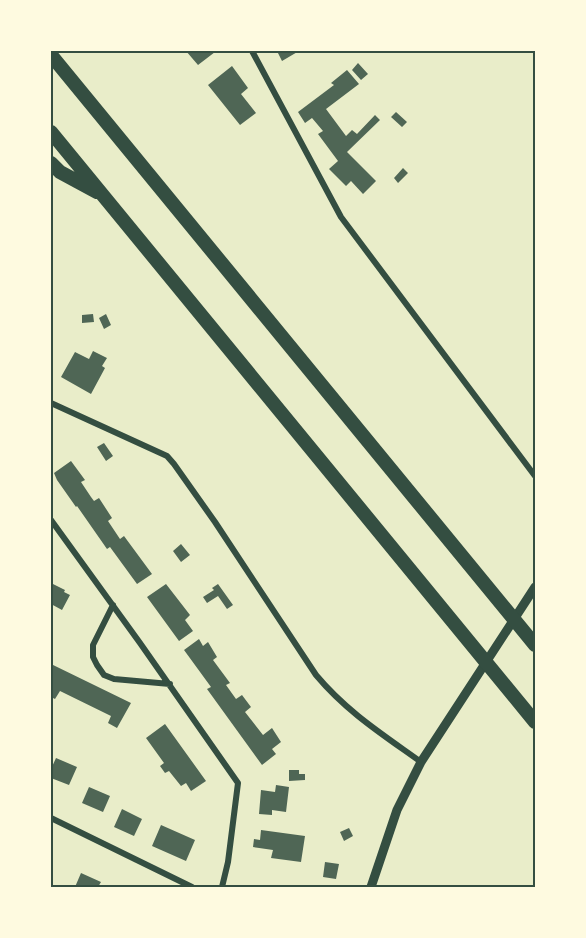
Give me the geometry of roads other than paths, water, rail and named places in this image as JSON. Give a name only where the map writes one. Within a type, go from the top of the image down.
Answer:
[{"type":"highway","points":[[51,55],[535,645]]},
{"type":"highway","points":[[51,132],[535,722]]},
{"type":"highway","points":[[51,163],[60,172],[105,196]]},
{"type":"street","points":[[252,51],[340,217],[535,476]]},
{"type":"street","points":[[51,403],[167,456],[215,522],[316,675],[332,695],[352,714],[421,762]]},
{"type":"street","points":[[51,520],[170,684],[238,783],[228,862],[222,887]]},
{"type":"street","points":[[371,887],[397,810],[421,762],[444,730],[535,587]]},
{"type":"street","points":[[113,605],[93,645],[93,657],[104,675],[114,679],[170,684]]},
{"type":"street","points":[[51,818],[192,887]]}]
